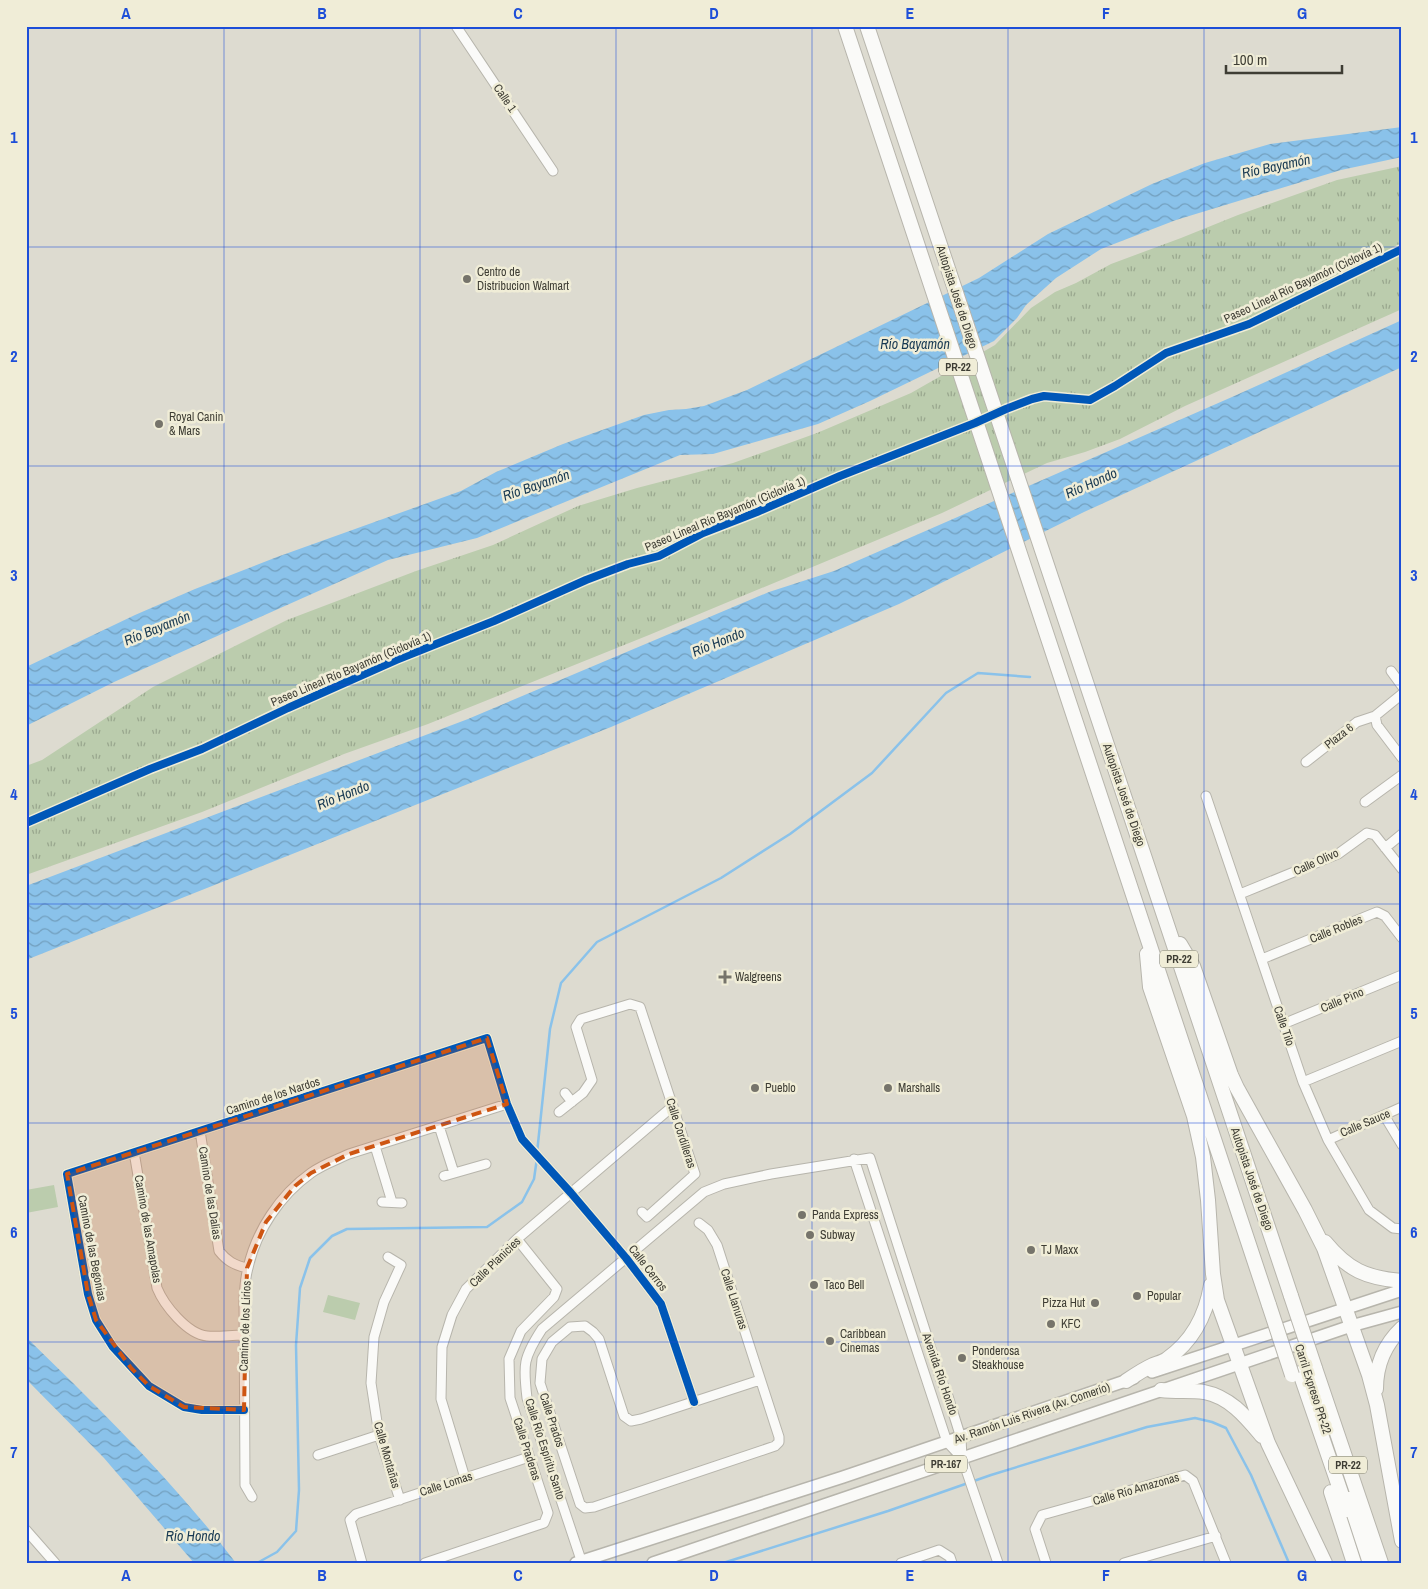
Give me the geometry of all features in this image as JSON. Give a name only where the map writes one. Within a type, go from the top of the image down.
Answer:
[{"type":"highway","name":"Autopista José de Diego","points":[[845,26],[1145,931],[1280,1301],[1304,1372],[1381,1563]]},
{"type":"highway","name":"Autopista José de Diego","points":[[867,26],[1166,922],[1280,1301],[1304,1372],[1354,1563]]},
{"type":"highway","points":[[1066,624],[1072,659],[1083,695],[1280,1301]]},
{"type":"highway","points":[[1130,885],[1152,927],[1280,1301]]},
{"type":"highway","points":[[1166,922],[1193,966],[1228,1068],[1237,1088],[1324,1248],[1369,1375],[1377,1405],[1402,1541]]},
{"type":"highway","points":[[1145,931],[1150,987],[1194,1116],[1200,1143],[1208,1200],[1213,1274],[1217,1300],[1268,1443],[1325,1563]]},
{"type":"highway","points":[[1314,1228],[1338,1257],[1354,1270],[1374,1277],[1402,1281]]},
{"type":"highway","points":[[1126,1381],[1166,1360],[1188,1339],[1200,1322],[1206,1309],[1213,1274]]},
{"type":"highway","points":[[1377,1405],[1376,1380],[1378,1368],[1388,1344],[1402,1328]]},
{"type":"highway","name":"Carril Expreso PR-22","points":[[1304,1372],[1364,1563]]},
{"type":"highway","name":"Carril Expreso PR-22","points":[[1304,1372],[1370,1563]]},
{"type":"highway","points":[[1162,1390],[1204,1392],[1224,1400],[1244,1415],[1268,1443]]},
{"type":"main road","name":"Av. Ramón Luis Rivera (Av. Comerío)","points":[[580,1562],[961,1438],[1232,1345],[1402,1290]]},
{"type":"main road","name":"Av. Ramón Luis Rivera (Av. Comerío)","points":[[652,1563],[1352,1326],[1402,1312]]},
{"type":"street","name":"Calle 1","points":[[456,26],[553,171]]},
{"type":"street","points":[[1391,671],[1402,686]]},
{"type":"street","name":"Plaza 6","points":[[1306,762],[1357,722],[1375,716],[1402,694]]},
{"type":"street","points":[[1375,716],[1377,725],[1402,758]]},
{"type":"street","points":[[1365,802],[1402,775]]},
{"type":"street","name":"Calle Tilo","points":[[1206,796],[1283,1024],[1328,1140],[1369,1210],[1393,1228],[1402,1229]]},
{"type":"street","name":"Calle Olivo","points":[[1240,894],[1338,854],[1367,833],[1374,835],[1385,848]]},
{"type":"street","points":[[1402,834],[1385,848],[1402,869]]},
{"type":"street","name":"Calle Robles","points":[[1262,960],[1377,912],[1385,916],[1402,938]]},
{"type":"street","name":"Calle Pino","points":[[1283,1024],[1402,975]]},
{"type":"street","name":"Calle Cordilleras","points":[[572,1102],[584,1093],[592,1080],[576,1027],[581,1019],[630,1004],[640,1007],[694,1174],[647,1217],[642,1212]]},
{"type":"street","name":"Calle Cerros","points":[[487,1038],[507,1104],[522,1140],[570,1192],[626,1258],[661,1304],[694,1402]]},
{"type":"street","name":"Camino de los Nardos","points":[[67,1174],[487,1038]]},
{"type":"street","points":[[1304,1082],[1402,1041]]},
{"type":"street","points":[[559,1112],[572,1102],[565,1093]]},
{"type":"street","name":"Camino de los Lirios","points":[[252,1497],[245,1485],[244,1298],[247,1268],[266,1222],[280,1202],[295,1186],[311,1172],[328,1163],[349,1154],[507,1104]]},
{"type":"street","name":"Calle Planicies","points":[[465,1478],[441,1399],[442,1347],[452,1314],[466,1289],[517,1240],[570,1192],[673,1106]]},
{"type":"street","name":"Calle Sauce","points":[[1328,1140],[1402,1108]]},
{"type":"street","points":[[1384,1115],[1402,1145]]},
{"type":"street","points":[[439,1126],[454,1173]]},
{"type":"street","name":"Camino de las Dalias","points":[[200,1131],[219,1251],[226,1260],[247,1268]]},
{"type":"street","points":[[375,1146],[392,1202]]},
{"type":"street","name":"Camino de las Amapolas","points":[[134,1152],[157,1288],[166,1305],[195,1333],[207,1336],[243,1335]]},
{"type":"street","name":"Calle Río Espíritu Santo","points":[[580,1562],[527,1398],[524,1370],[530,1348],[542,1329],[704,1192],[724,1184],[870,1158]]},
{"type":"street","name":"Avenida Río Hondo","points":[[870,1158],[940,1380],[947,1393],[961,1438],[962,1458]]},
{"type":"street","name":"Avenida Río Hondo","points":[[854,1160],[947,1442],[962,1458]]},
{"type":"street","points":[[444,1176],[486,1164]]},
{"type":"street","name":"Camino de las Begonias","points":[[67,1174],[88,1294],[96,1320],[113,1347],[149,1386],[184,1407],[202,1410],[244,1410]]},
{"type":"street","points":[[382,1202],[402,1202]]},
{"type":"street","name":"Calle Llanuras","points":[[699,1223],[708,1230],[717,1245],[760,1380]]},
{"type":"street","name":"Calle Praderas","points":[[425,1563],[544,1523],[548,1513],[510,1398],[509,1359],[521,1331],[554,1297],[557,1289],[517,1240]]},
{"type":"street","name":"Calle Montañas","points":[[388,1257],[401,1265],[384,1302],[374,1337],[371,1383],[379,1435],[400,1500]]},
{"type":"street","name":"Calle Prados","points":[[585,1326],[599,1339],[624,1416],[631,1421],[636,1421],[760,1380],[779,1437],[779,1442],[775,1446],[594,1507],[585,1508],[580,1504],[540,1383],[542,1359],[552,1342],[570,1327],[585,1326]]},
{"type":"street","points":[[318,1455],[327,1447],[379,1435]]},
{"type":"street","name":"Calle Lomas","points":[[362,1563],[350,1520],[356,1514],[530,1457]]},
{"type":"street","points":[[962,1458],[998,1563]]},
{"type":"street","name":"Calle Río Amazonas","points":[[1046,1563],[1034,1529],[1042,1516],[1185,1475],[1193,1481],[1226,1563]]},
{"type":"street","points":[[26,1530],[55,1563]]},
{"type":"street","points":[[1124,1563],[1216,1536]]},
{"type":"street","points":[[901,1563],[939,1550],[950,1557],[952,1563]]},
{"type":"highlighted area","points":[[487,1038],[507,1104],[349,1154],[311,1173],[295,1186],[266,1222],[247,1268],[244,1410],[184,1407],[149,1386],[131,1368],[96,1320],[88,1294],[67,1174]]},
{"type":"green space","points":[[1402,166],[1402,309],[1185,406],[1120,439],[1047,463],[942,513],[649,635],[428,724],[344,754],[202,812],[26,875],[26,766],[42,760],[153,687],[287,620],[416,571],[493,545],[578,506],[637,488],[733,463],[817,433],[911,393],[995,345],[1031,308],[1055,292],[1111,264],[1238,215],[1337,180]]},
{"type":"green space","points":[[54,1185],[58,1207],[26,1213],[26,1190]]},
{"type":"green space","points":[[328,1295],[360,1303],[355,1320],[323,1312]]},
{"type":"water","name":"Río Bayamón","points":[[1402,127],[1402,157],[1341,170],[1176,220],[1101,249],[1056,278],[1026,305],[1017,318],[994,341],[818,424],[713,454],[680,455],[477,538],[388,560],[114,682],[26,726],[26,667],[135,615],[277,557],[461,491],[496,472],[563,444],[644,415],[704,406],[747,390],[979,278],[1048,234],[1152,184],[1205,163],[1270,144]]},
{"type":"water","points":[[1402,320],[1402,367],[1084,512],[899,604],[611,727],[26,960],[26,886],[468,719],[769,592],[834,571],[1232,397]]},
{"type":"water","name":"Río Hondo","points":[[26,1337],[161,1474],[236,1563],[194,1563],[104,1458],[26,1379]]},
{"type":"waterway","points":[[537,1153],[550,1029],[561,983],[597,942],[721,878],[790,834],[872,773],[946,693],[978,673],[1030,677]]},
{"type":"waterway","points":[[257,1563],[277,1552],[296,1531],[299,1490],[296,1345],[300,1288],[310,1258],[332,1236],[347,1229],[487,1227],[522,1202],[534,1179],[537,1158]]},
{"type":"waterway","points":[[723,1563],[888,1511],[991,1475],[1147,1427],[1195,1418],[1226,1428],[1251,1475],[1289,1563]]},
{"type":"cycle path","name":"Paseo Lineal Río Bayamón (Ciclovía 1)","points":[[26,823],[150,769],[202,749],[396,660],[494,621],[586,580],[628,564],[659,556],[703,533],[1006,409],[1044,396],[1090,400],[1166,353],[1249,324],[1402,249]]},
{"type":"cycle path","points":[[244,1410],[202,1410],[184,1407],[149,1386],[113,1347],[96,1320],[88,1294],[67,1174],[487,1038],[507,1104],[522,1139],[626,1258],[661,1304],[694,1402]]},
{"type":"place","name":"Centro de Distribucion Walmart","points":[[467,279]]},
{"type":"place","name":"Royal Canin & Mars","points":[[159,424]]},
{"type":"place","name":"Walgreens","points":[[725,977]]},
{"type":"place","name":"Pueblo","points":[[755,1088]]},
{"type":"place","name":"Marshalls","points":[[888,1088]]},
{"type":"place","name":"Panda Express","points":[[802,1215]]},
{"type":"place","name":"Subway","points":[[810,1235]]},
{"type":"place","name":"TJ Maxx","points":[[1031,1250]]},
{"type":"place","name":"Taco Bell","points":[[814,1285]]},
{"type":"place","name":"Popular","points":[[1137,1296]]},
{"type":"place","name":"Pizza Hut","points":[[1095,1303]]},
{"type":"place","name":"KFC","points":[[1051,1324]]},
{"type":"place","name":"Caribbean Cinemas","points":[[830,1341]]},
{"type":"place","name":"Ponderosa Steakhouse","points":[[962,1358]]}]
